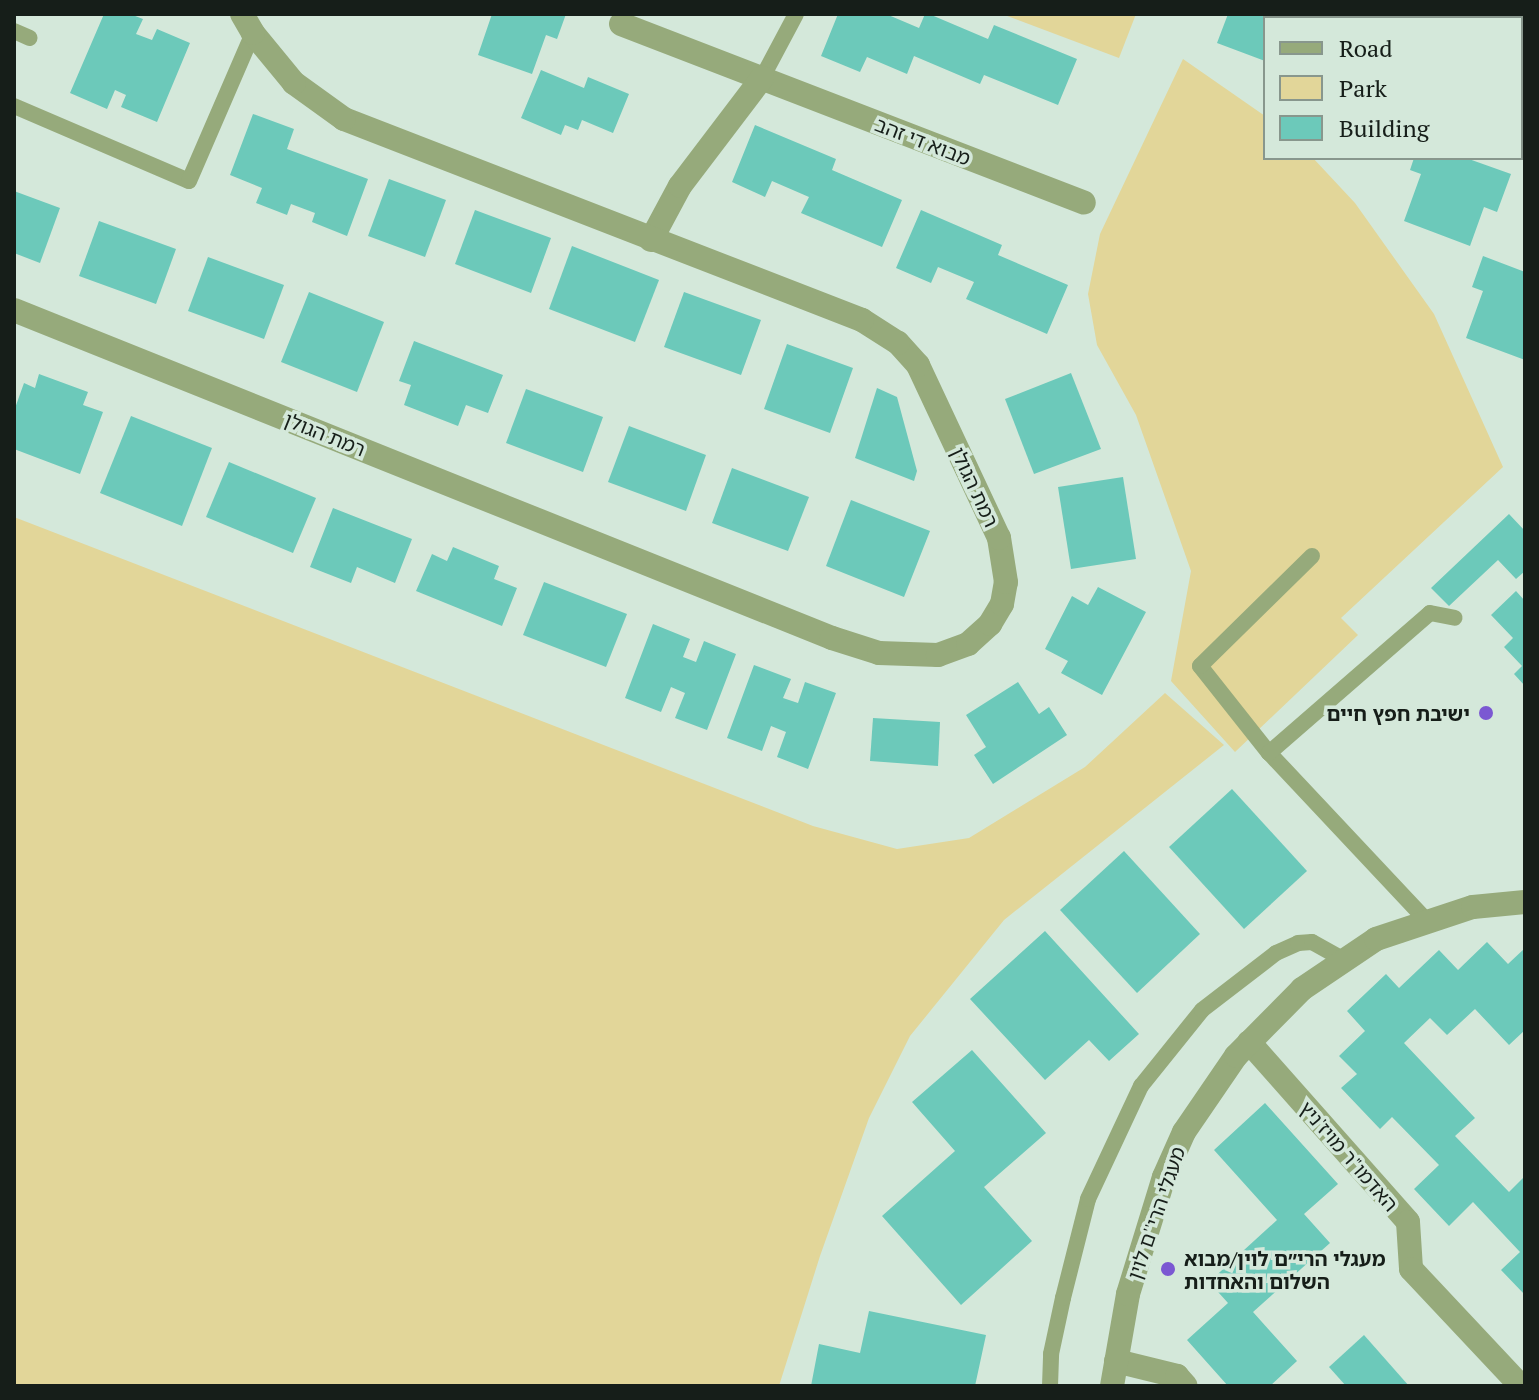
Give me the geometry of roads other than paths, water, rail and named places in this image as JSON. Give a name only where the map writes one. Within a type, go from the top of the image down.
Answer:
[{"type":"street","name":"רמת הגולן","points":[[14,310],[832,638],[879,653],[909,657],[938,655],[968,644],[990,624],[1002,604],[1006,582],[999,538],[918,365],[898,343],[862,320],[344,119],[294,83],[248,24]]},
{"type":"street","name":"מבוא די זהב","points":[[621,24],[1084,203]]},
{"type":"street","points":[[651,240],[680,186],[762,78]]},
{"type":"street","name":"מעגלי הרי''ם לוין","points":[[1112,1386],[1128,1294],[1164,1177],[1184,1132],[1210,1090],[1249,1042],[1302,989],[1376,939],[1473,907],[1525,902]]},
{"type":"street","name":"האדמו\"ר מויז'ניץ","points":[[1249,1042],[1408,1222],[1411,1269],[1521,1386]]},
{"type":"street","points":[[1116,1361],[1177,1376],[1186,1386]]},
{"type":"lane","points":[[762,78],[796,14]]},
{"type":"lane","points":[[14,106],[189,181],[248,24]]},
{"type":"lane","points":[[1312,556],[1200,666],[1269,753],[1427,921]]},
{"type":"lane","points":[[1269,753],[1430,613],[1455,618]]},
{"type":"lane","points":[[1050,1386],[1054,1340],[1088,1199],[1141,1086],[1202,1010],[1276,953],[1298,943],[1312,942],[1345,960]]},
{"type":"place","name":"ישיבת חפץ חיים","points":[[1486,713]]},
{"type":"place","name":"מעגלי הרי״ם לוין/מבוא השלום והאחדות","points":[[1168,1269]]}]
